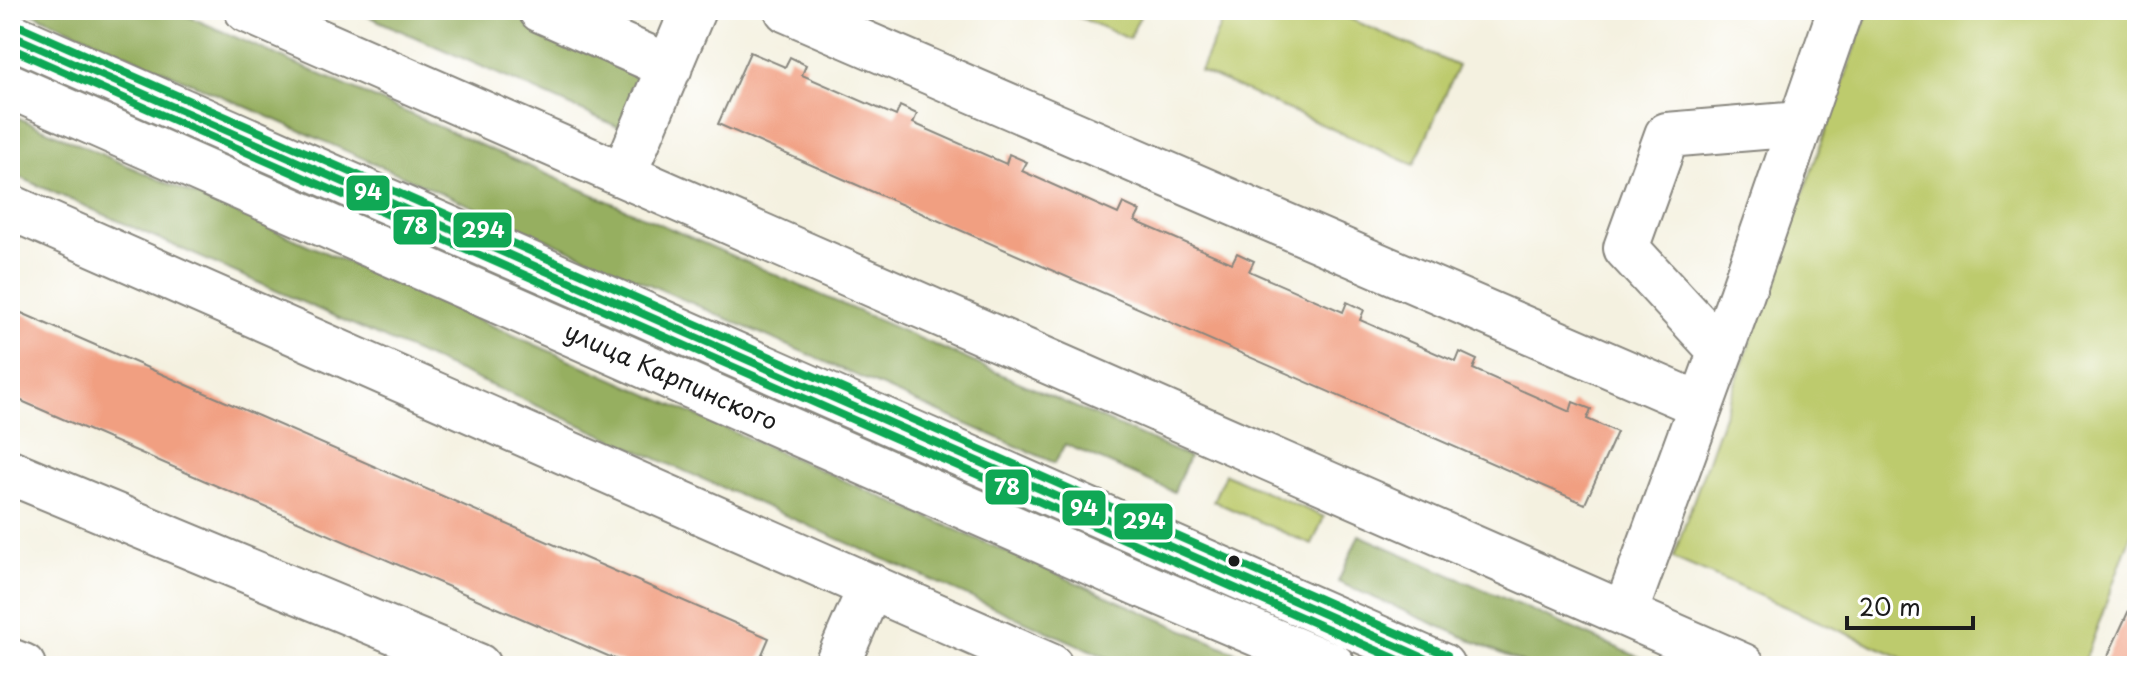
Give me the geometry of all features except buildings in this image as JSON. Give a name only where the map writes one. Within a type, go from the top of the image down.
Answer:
[{"type":"street","points":[[247,10],[1743,666]]},
{"type":"street","points":[[541,10],[670,67]]},
{"type":"street","points":[[624,174],[693,10]]},
{"type":"street","points":[[787,10],[1701,405]]},
{"type":"street","points":[[1625,613],[1721,351],[1840,10]]},
{"type":"street","name":"улица Карпинского","points":[[10,35],[1442,666]]},
{"type":"street","name":"улица Карпинского","points":[[10,86],[1333,666]]},
{"type":"street","points":[[1721,351],[1626,248],[1667,135],[1800,124]]},
{"type":"street","points":[[10,207],[1050,666]]},
{"type":"street","points":[[10,472],[478,666]]},
{"type":"street","points":[[836,666],[871,586]]},
{"type":"street","points":[[10,661],[23,666]]},
{"type":"green space","points":[[26,10],[174,10],[1189,457],[1174,492],[1065,444],[1055,463]]},
{"type":"green space","points":[[354,10],[521,10],[661,72],[634,134]]},
{"type":"green space","points":[[1063,10],[1143,10],[1129,39]]},
{"type":"green space","points":[[1227,10],[1330,10],[1458,66],[1414,165],[1200,71]]},
{"type":"green space","points":[[1869,10],[2137,10],[2137,518],[2083,666],[1921,666],[1673,558]]},
{"type":"green space","points":[[10,114],[1264,665],[1126,666],[10,173]]},
{"type":"green space","points":[[1225,474],[1324,517],[1312,545],[1213,501]]},
{"type":"green space","points":[[1359,535],[1659,666],[1530,666],[1338,582]]},
{"type":"transit line","name":"294","points":[[15,24],[1447,655]]},
{"type":"transit line","name":"94","points":[[10,35],[1442,666]]},
{"type":"transit line","name":"78","points":[[10,48],[1412,666]]}]
